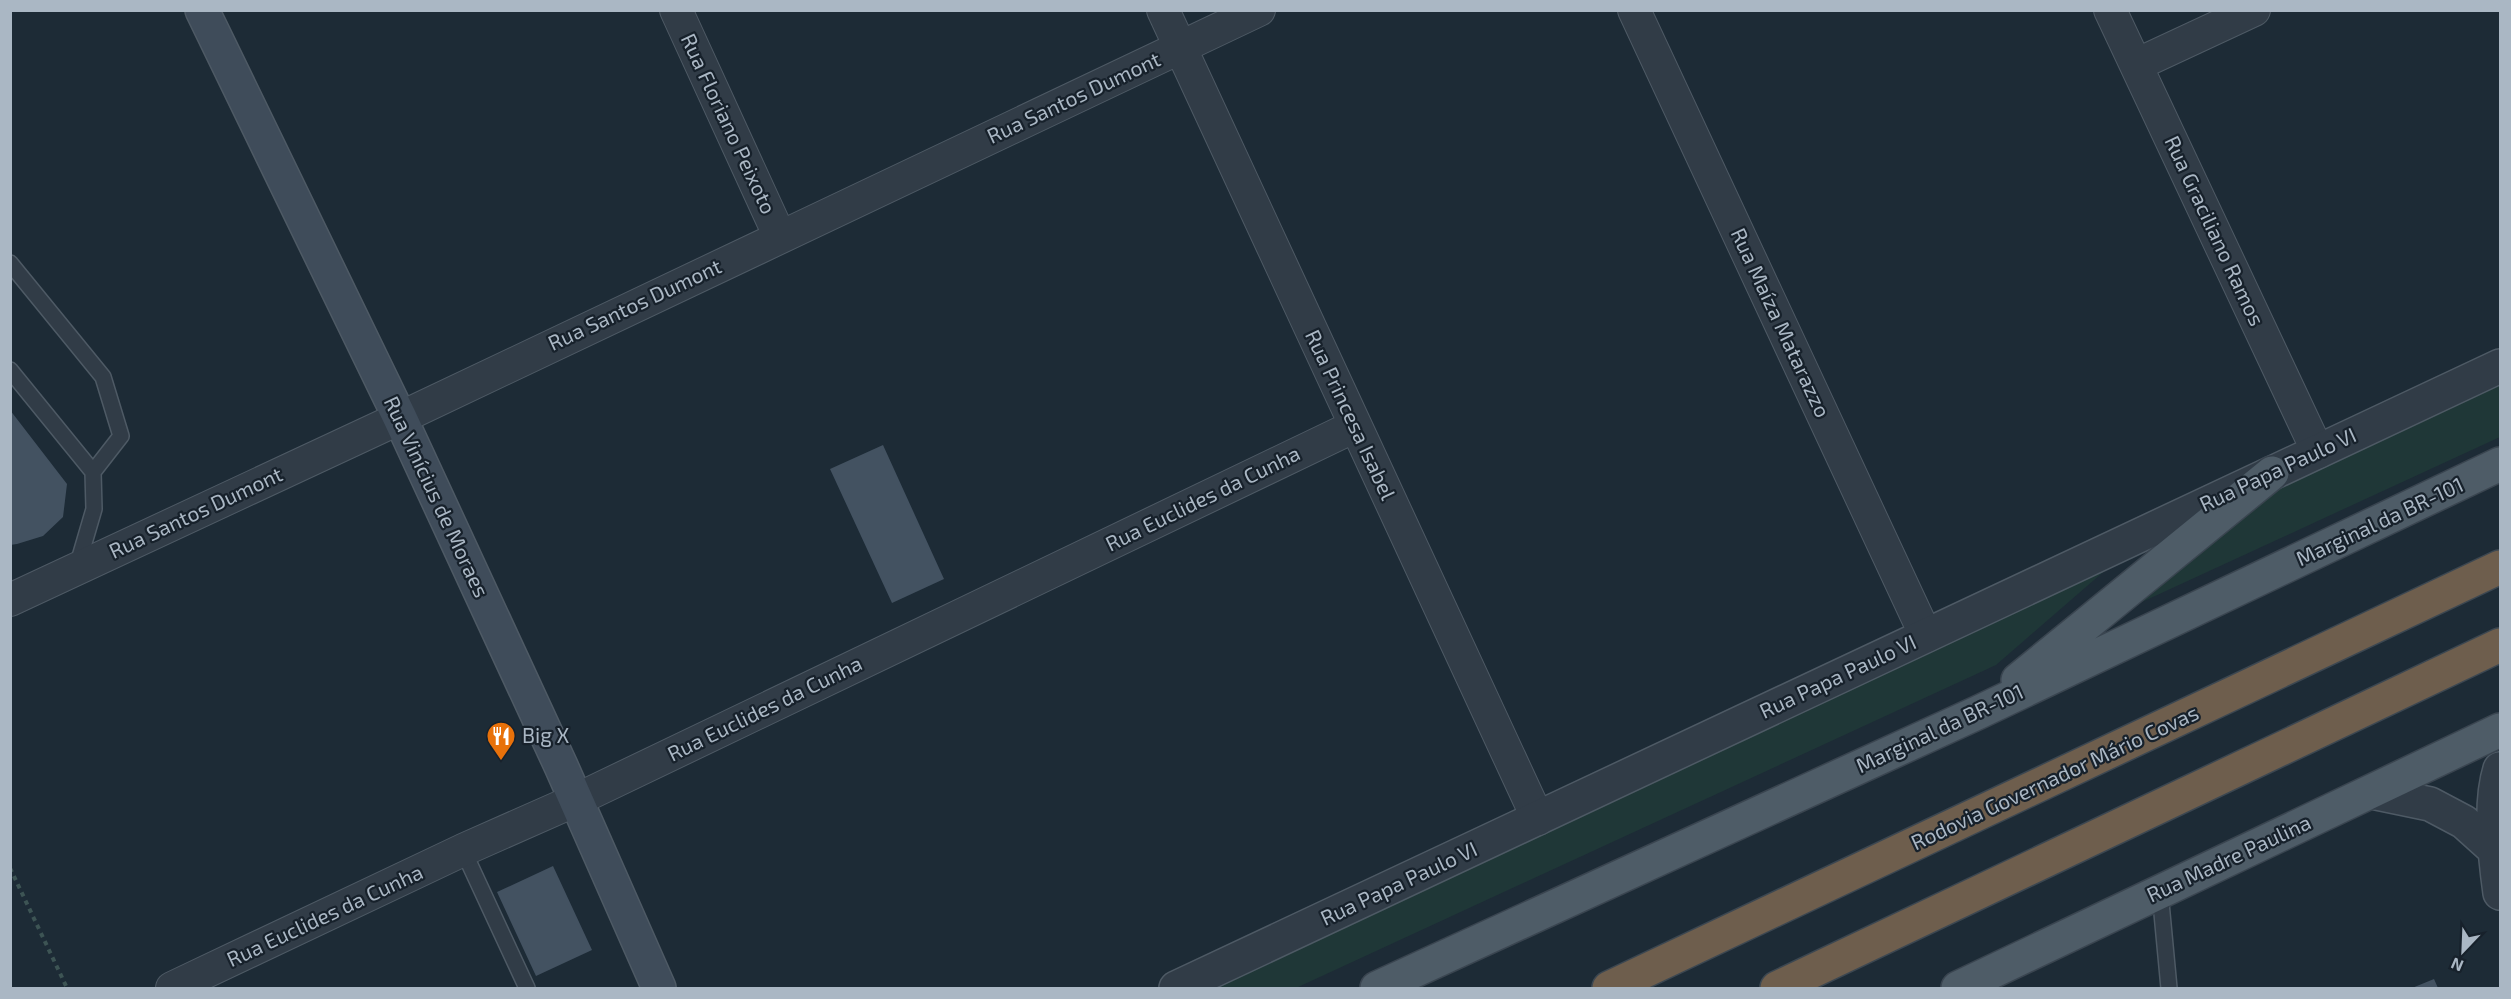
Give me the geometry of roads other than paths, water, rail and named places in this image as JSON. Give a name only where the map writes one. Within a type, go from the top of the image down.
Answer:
[{"type":"highway","name":"Rodovia Governador Mário Covas","points":[[1609,988],[2500,567]]},
{"type":"highway","points":[[1778,988],[2500,645]]},
{"type":"main road","name":"Rua Vinícius de Moraes","points":[[202,10],[400,418],[576,800],[659,988]]},
{"type":"main road","name":"Marginal da BR-101","points":[[1377,988],[1977,713],[2500,464]]},
{"type":"main road","points":[[1977,713],[2271,473]]},
{"type":"main road","name":"Rua Madre Paulina","points":[[1958,988],[2500,730]]},
{"type":"street","name":"Rua Floriano Peixoto","points":[[676,10],[780,237]]},
{"type":"street","name":"Rua Princesa Isabel","points":[[1163,10],[1538,819]]},
{"type":"street","name":"Rua Santos Dumont","points":[[10,600],[400,418],[1259,10]]},
{"type":"street","name":"Rua Maíza Matarazzo","points":[[1634,10],[1926,636]]},
{"type":"street","name":"Rua Graciliano Ramos","points":[[2110,10],[2318,452]]},
{"type":"street","points":[[2136,65],[2254,10]]},
{"type":"street","name":"Rua Papa Paulo VI","points":[[1176,988],[2500,366]]},
{"type":"street","name":"Rua Euclides da Cunha","points":[[172,988],[463,850],[576,800],[1355,426]]},
{"type":"street","points":[[2500,769],[2495,811],[2494,849],[2500,893]]},
{"type":"street","points":[[2372,792],[2430,804],[2464,822],[2494,849]]},
{"type":"lane","points":[[10,263],[103,377],[121,436],[93,472]]},
{"type":"lane","points":[[10,370],[93,472],[94,509],[77,568]]},
{"type":"lane","points":[[463,850],[527,988]]},
{"type":"lane","points":[[2160,892],[2169,988]]},
{"type":"place","name":"Big X","points":[[501,762]]}]
